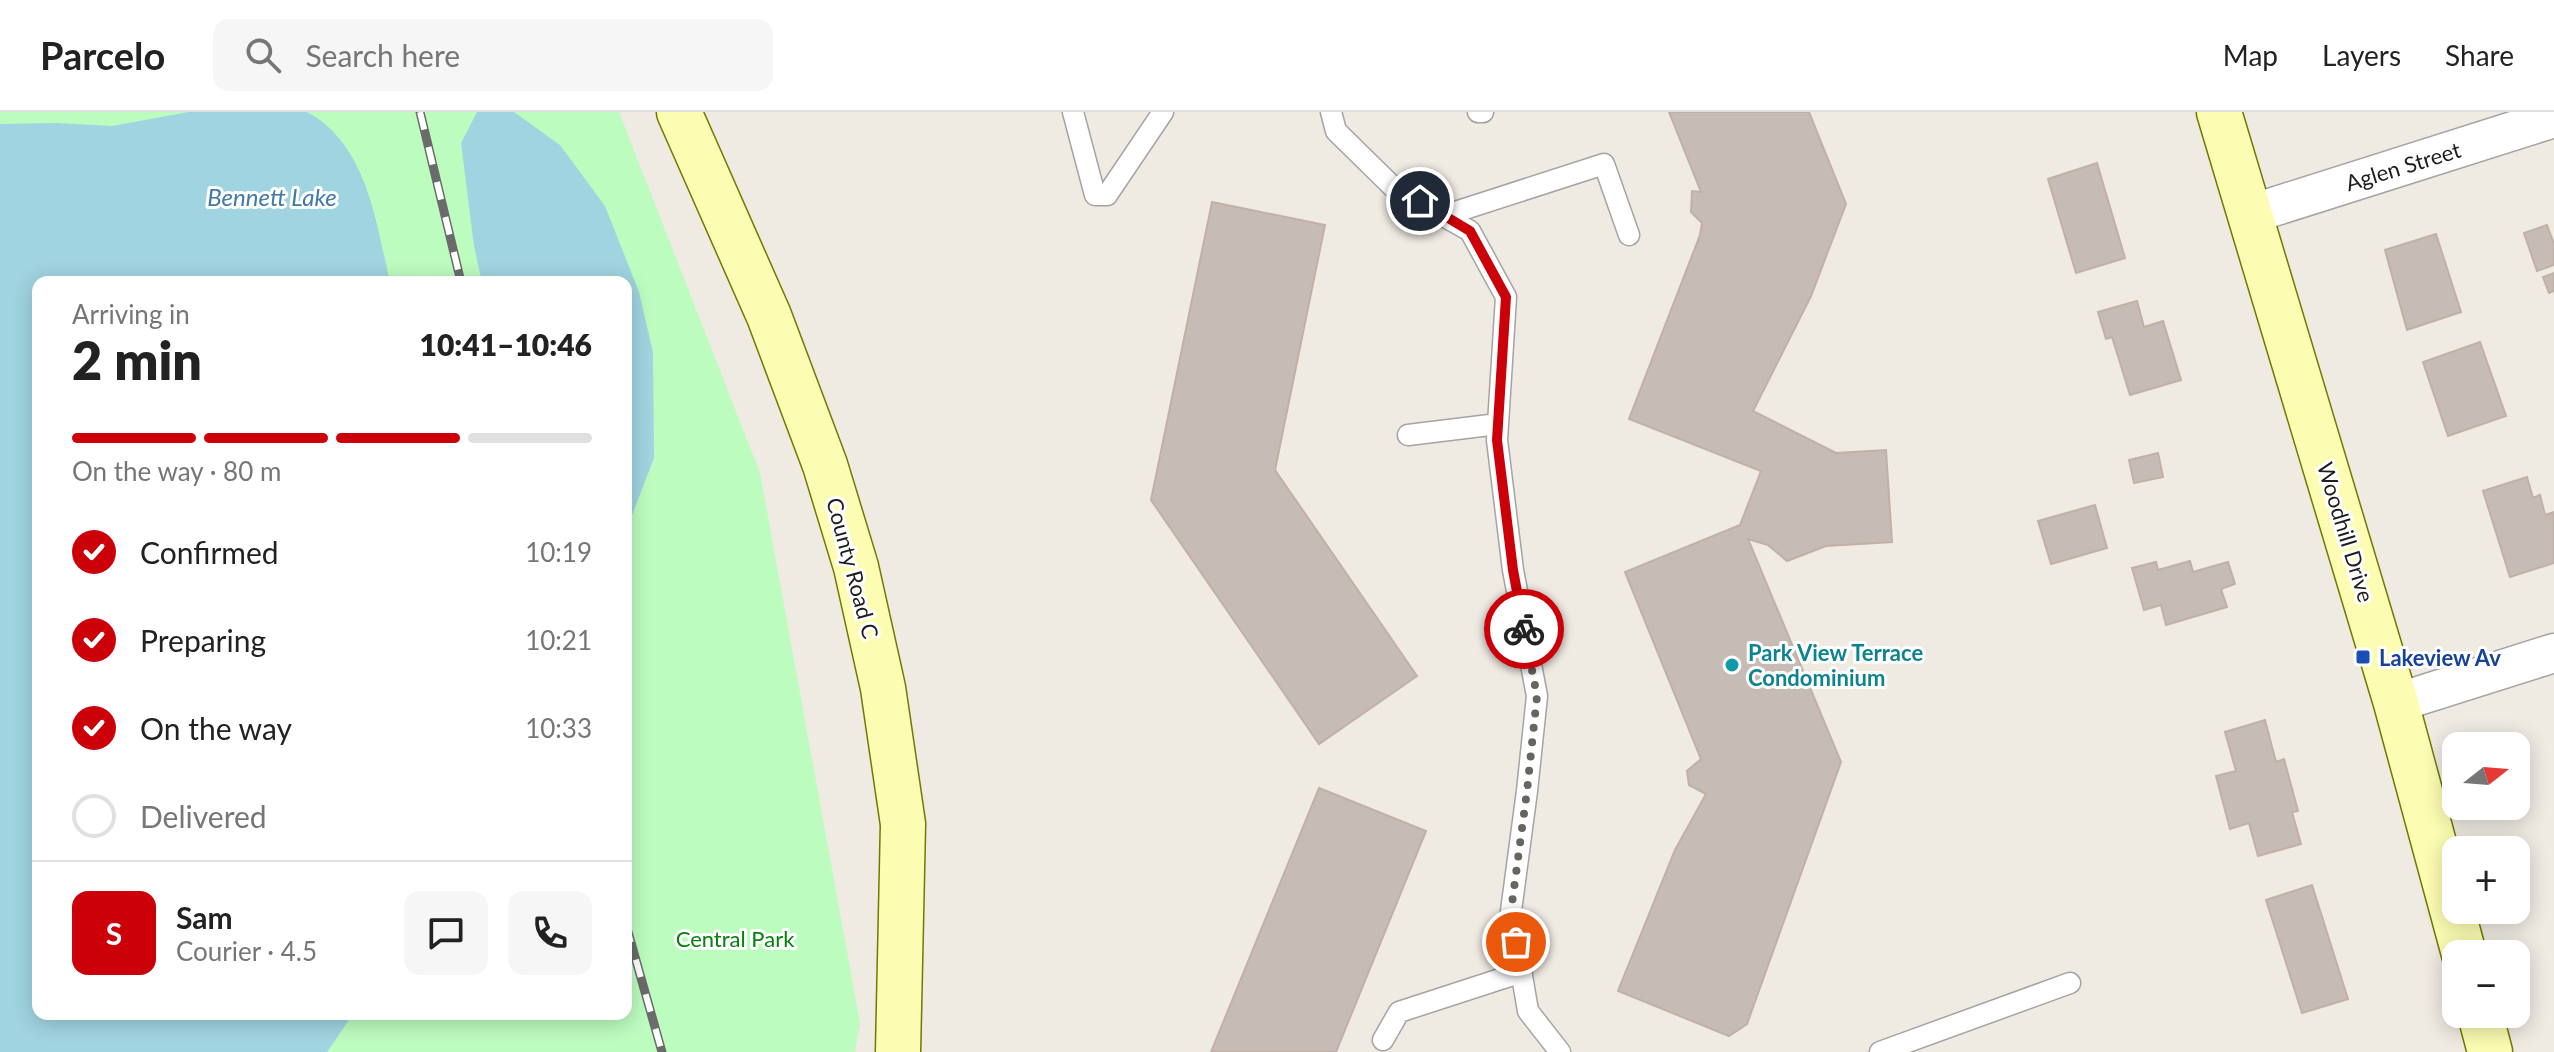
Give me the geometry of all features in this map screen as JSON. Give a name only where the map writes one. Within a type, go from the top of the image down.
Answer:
[{"type":"main road","name":"County Road C","points":[[679,112],[769,316],[825,465],[856,567],[883,688],[903,824],[898,1052]]},
{"type":"main road","name":"Woodhill Drive","points":[[2219,112],[2396,703],[2460,940]]},
{"type":"main road","points":[[2484,1028],[2490,1052]]},
{"type":"street","name":"Aglen Street","points":[[2251,214],[2554,118]]},
{"type":"street","points":[[2396,703],[2554,653]]},
{"type":"lane","points":[[1073,112],[1095,195],[1101,196],[1107,195],[1163,112]]},
{"type":"lane","points":[[1331,112],[1336,131],[1394,188],[1470,231],[1506,297],[1497,440],[1513,570],[1537,696],[1511,911],[1528,1011],[1560,1052]]},
{"type":"lane","points":[[1446,215],[1604,164],[1629,235]]},
{"type":"lane","points":[[1408,435],[1498,424]]},
{"type":"lane","points":[[1383,1040],[1399,1012],[1522,972]]},
{"type":"lane","points":[[1880,1052],[2070,983]]},
{"type":"green space","name":"Central Park","points":[[0,112],[619,112],[760,473],[860,1023],[855,1052],[0,1052]]},
{"type":"water","name":"Bennett Lake","points":[[189,112],[307,112],[327,126],[356,164],[373,210],[389,276],[32,276],[32,1020],[349,1020],[327,1052],[0,1052],[0,124],[112,126]]},
{"type":"water","points":[[477,112],[514,112],[560,145],[605,206],[639,292],[653,352],[654,458],[632,515],[632,276],[481,276],[461,143]]},
{"type":"building","name":"Park View Terrace Condominium","points":[[1669,112],[1809,112],[1846,204],[1811,296],[1753,411],[1836,453],[1886,450],[1892,542],[1826,546],[1787,561],[1768,545],[1748,539],[1841,762],[1747,1024],[1729,1036],[1618,991],[1675,850],[1706,794],[1689,785],[1687,771],[1701,759],[1625,572],[1740,525],[1761,471],[1629,419],[1702,223],[1691,212],[1692,191],[1701,192]]},
{"type":"building","points":[[2097,163],[2125,258],[2076,273],[2048,179]]},
{"type":"building","points":[[1212,202],[1325,225],[1275,470],[1417,676],[1319,744],[1151,500]]},
{"type":"building","points":[[2547,225],[2554,244],[2554,265],[2537,271],[2524,233]]},
{"type":"building","points":[[2436,234],[2461,312],[2407,330],[2385,250]]},
{"type":"building","points":[[2554,273],[2554,291],[2549,293],[2543,277]]},
{"type":"building","points":[[2137,301],[2144,327],[2163,321],[2181,380],[2130,395],[2112,337],[2106,339],[2098,312]]},
{"type":"building","points":[[2480,342],[2506,416],[2448,436],[2423,362]]},
{"type":"building","points":[[2158,453],[2163,477],[2134,483],[2129,460]]},
{"type":"building","points":[[2527,477],[2533,498],[2540,495],[2545,515],[2554,512],[2554,563],[2510,577],[2483,491]]},
{"type":"building","points":[[2095,505],[2107,548],[2051,564],[2038,521]]},
{"type":"building","points":[[2190,561],[2193,572],[2228,562],[2235,584],[2221,589],[2227,607],[2166,625],[2161,605],[2144,610],[2132,568],[2156,562],[2158,570]]},
{"type":"building","points":[[2265,720],[2276,762],[2284,759],[2298,811],[2292,812],[2301,844],[2258,856],[2249,823],[2230,829],[2216,776],[2236,771],[2225,732]]},
{"type":"building","points":[[1319,788],[1426,831],[1336,1052],[1211,1052]]},
{"type":"building","points":[[2312,885],[2348,999],[2302,1013],[2266,900]]},
{"type":"railway","points":[[420,112],[460,276]]},
{"type":"railway","points":[[632,946],[662,1052]]},
{"type":"way so far","points":[[1516,942],[1511,911],[1537,696],[1524,629]]},
{"type":"place","name":"Lakeview Av","points":[[2363,657]]},
{"type":"place","name":"Park View Terrace Condominium","points":[[1732,665]]},
{"type":"route","points":[[1420,201],[1470,231],[1506,297],[1497,440],[1513,570],[1524,629]]}]
